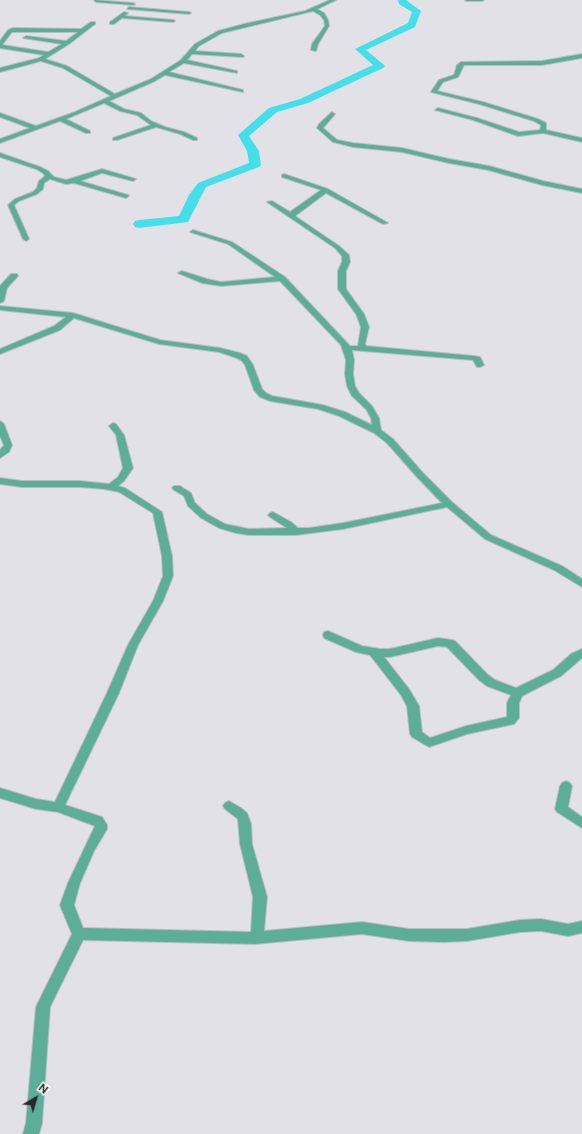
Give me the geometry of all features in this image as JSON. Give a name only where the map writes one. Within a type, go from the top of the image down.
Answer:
[{"type":"street","points":[[0,141],[61,119],[165,73],[183,61],[197,45],[220,32],[244,25],[306,12],[334,0]]},
{"type":"street","points":[[467,0],[482,0]]},
{"type":"street","points":[[96,1],[132,4],[189,13]]},
{"type":"street","points":[[112,23],[122,17],[132,4]]},
{"type":"street","points":[[314,9],[322,14],[326,20],[327,26],[315,44],[314,50]]},
{"type":"street","points":[[122,17],[173,21]]},
{"type":"street","points":[[0,70],[42,59],[67,43],[93,23]]},
{"type":"street","points":[[49,54],[0,45],[10,31],[13,30],[83,31]]},
{"type":"street","points":[[26,38],[67,43]]},
{"type":"street","points":[[191,52],[241,56]]},
{"type":"street","points":[[543,131],[544,124],[536,120],[481,102],[435,93],[434,90],[441,81],[456,76],[460,65],[463,63],[485,64],[520,62],[542,64],[582,56]]},
{"type":"street","points":[[42,59],[65,67],[114,96]]},
{"type":"street","points":[[183,61],[236,72]]},
{"type":"street","points":[[165,73],[242,91]]},
{"type":"street","points":[[104,101],[122,110],[139,114],[149,122],[182,133],[194,139]]},
{"type":"street","points":[[438,110],[475,119],[518,134],[535,134],[543,131],[582,140]]},
{"type":"street","points":[[332,114],[320,128],[335,141],[353,145],[402,150],[449,161],[489,168],[542,183],[582,191]]},
{"type":"street","points":[[0,115],[36,128]]},
{"type":"street","points":[[61,119],[88,132]]},
{"type":"street","points":[[115,139],[157,125]]},
{"type":"street","points":[[0,137],[7,139]]},
{"type":"street","points":[[0,155],[43,170],[49,177],[66,182],[102,172],[133,179]]},
{"type":"street","points":[[284,176],[326,190],[385,223]]},
{"type":"street","points":[[26,239],[11,205],[17,200],[35,193],[40,189],[41,182],[49,177]]},
{"type":"street","points":[[74,181],[126,196]]},
{"type":"street","points":[[291,215],[326,190]]},
{"type":"street","points":[[270,202],[341,250],[345,255],[346,262],[342,271],[342,288],[360,314],[366,326],[361,344],[363,348]]},
{"type":"street","points":[[193,232],[230,243],[282,279],[347,348],[350,360],[351,386],[354,394],[370,408],[375,418],[377,431]]},
{"type":"street","points":[[182,273],[205,281],[221,284],[282,279]]},
{"type":"street","points":[[0,301],[3,287],[14,276]]},
{"type":"street","points":[[0,308],[73,315],[159,342],[220,350],[244,358],[249,365],[258,390],[263,394],[270,398],[320,407],[342,414],[377,431],[390,441],[420,475],[449,504],[488,537],[558,568],[582,584]]},
{"type":"street","points":[[0,352],[57,328],[73,315]]},
{"type":"street","points":[[347,348],[363,348],[474,358],[477,359],[480,365]]},
{"type":"street","points":[[0,424],[8,445],[6,450],[0,455]]},
{"type":"street","points":[[112,487],[128,468],[120,435],[113,426]]},
{"type":"street","points":[[0,481],[22,484],[80,484],[112,487],[122,490],[157,512],[169,572],[158,601],[130,650],[113,693],[58,807]]},
{"type":"street","points":[[177,488],[188,495],[194,508],[204,516],[222,526],[249,532],[296,532],[342,526],[449,504]]},
{"type":"street","points":[[273,515],[288,524],[296,532]]},
{"type":"street","points":[[328,635],[360,649],[374,652],[390,652],[438,642],[448,643],[451,644],[483,678],[491,683],[517,693]]},
{"type":"street","points":[[374,652],[405,692],[413,706],[416,734],[429,743],[466,730],[510,721],[513,718],[513,703],[517,693],[557,673],[575,657],[582,653]]},
{"type":"street","points":[[566,786],[561,809],[582,823]]},
{"type":"street","points":[[0,793],[36,804],[58,807],[98,821],[101,825],[101,829],[88,849],[67,905],[79,934],[43,1007],[34,1123],[30,1134]]},
{"type":"street","points":[[229,806],[237,811],[244,821],[246,844],[260,897],[258,930],[255,938]]},
{"type":"street","points":[[79,934],[255,938],[362,928],[409,935],[444,936],[467,935],[520,926],[542,926],[568,930],[582,927]]},
{"type":"waterway","points":[[139,224],[184,219],[195,195],[202,185],[255,165],[253,151],[243,135],[273,110],[304,101],[380,66],[360,49],[412,25],[417,11],[402,2],[402,0]]}]
